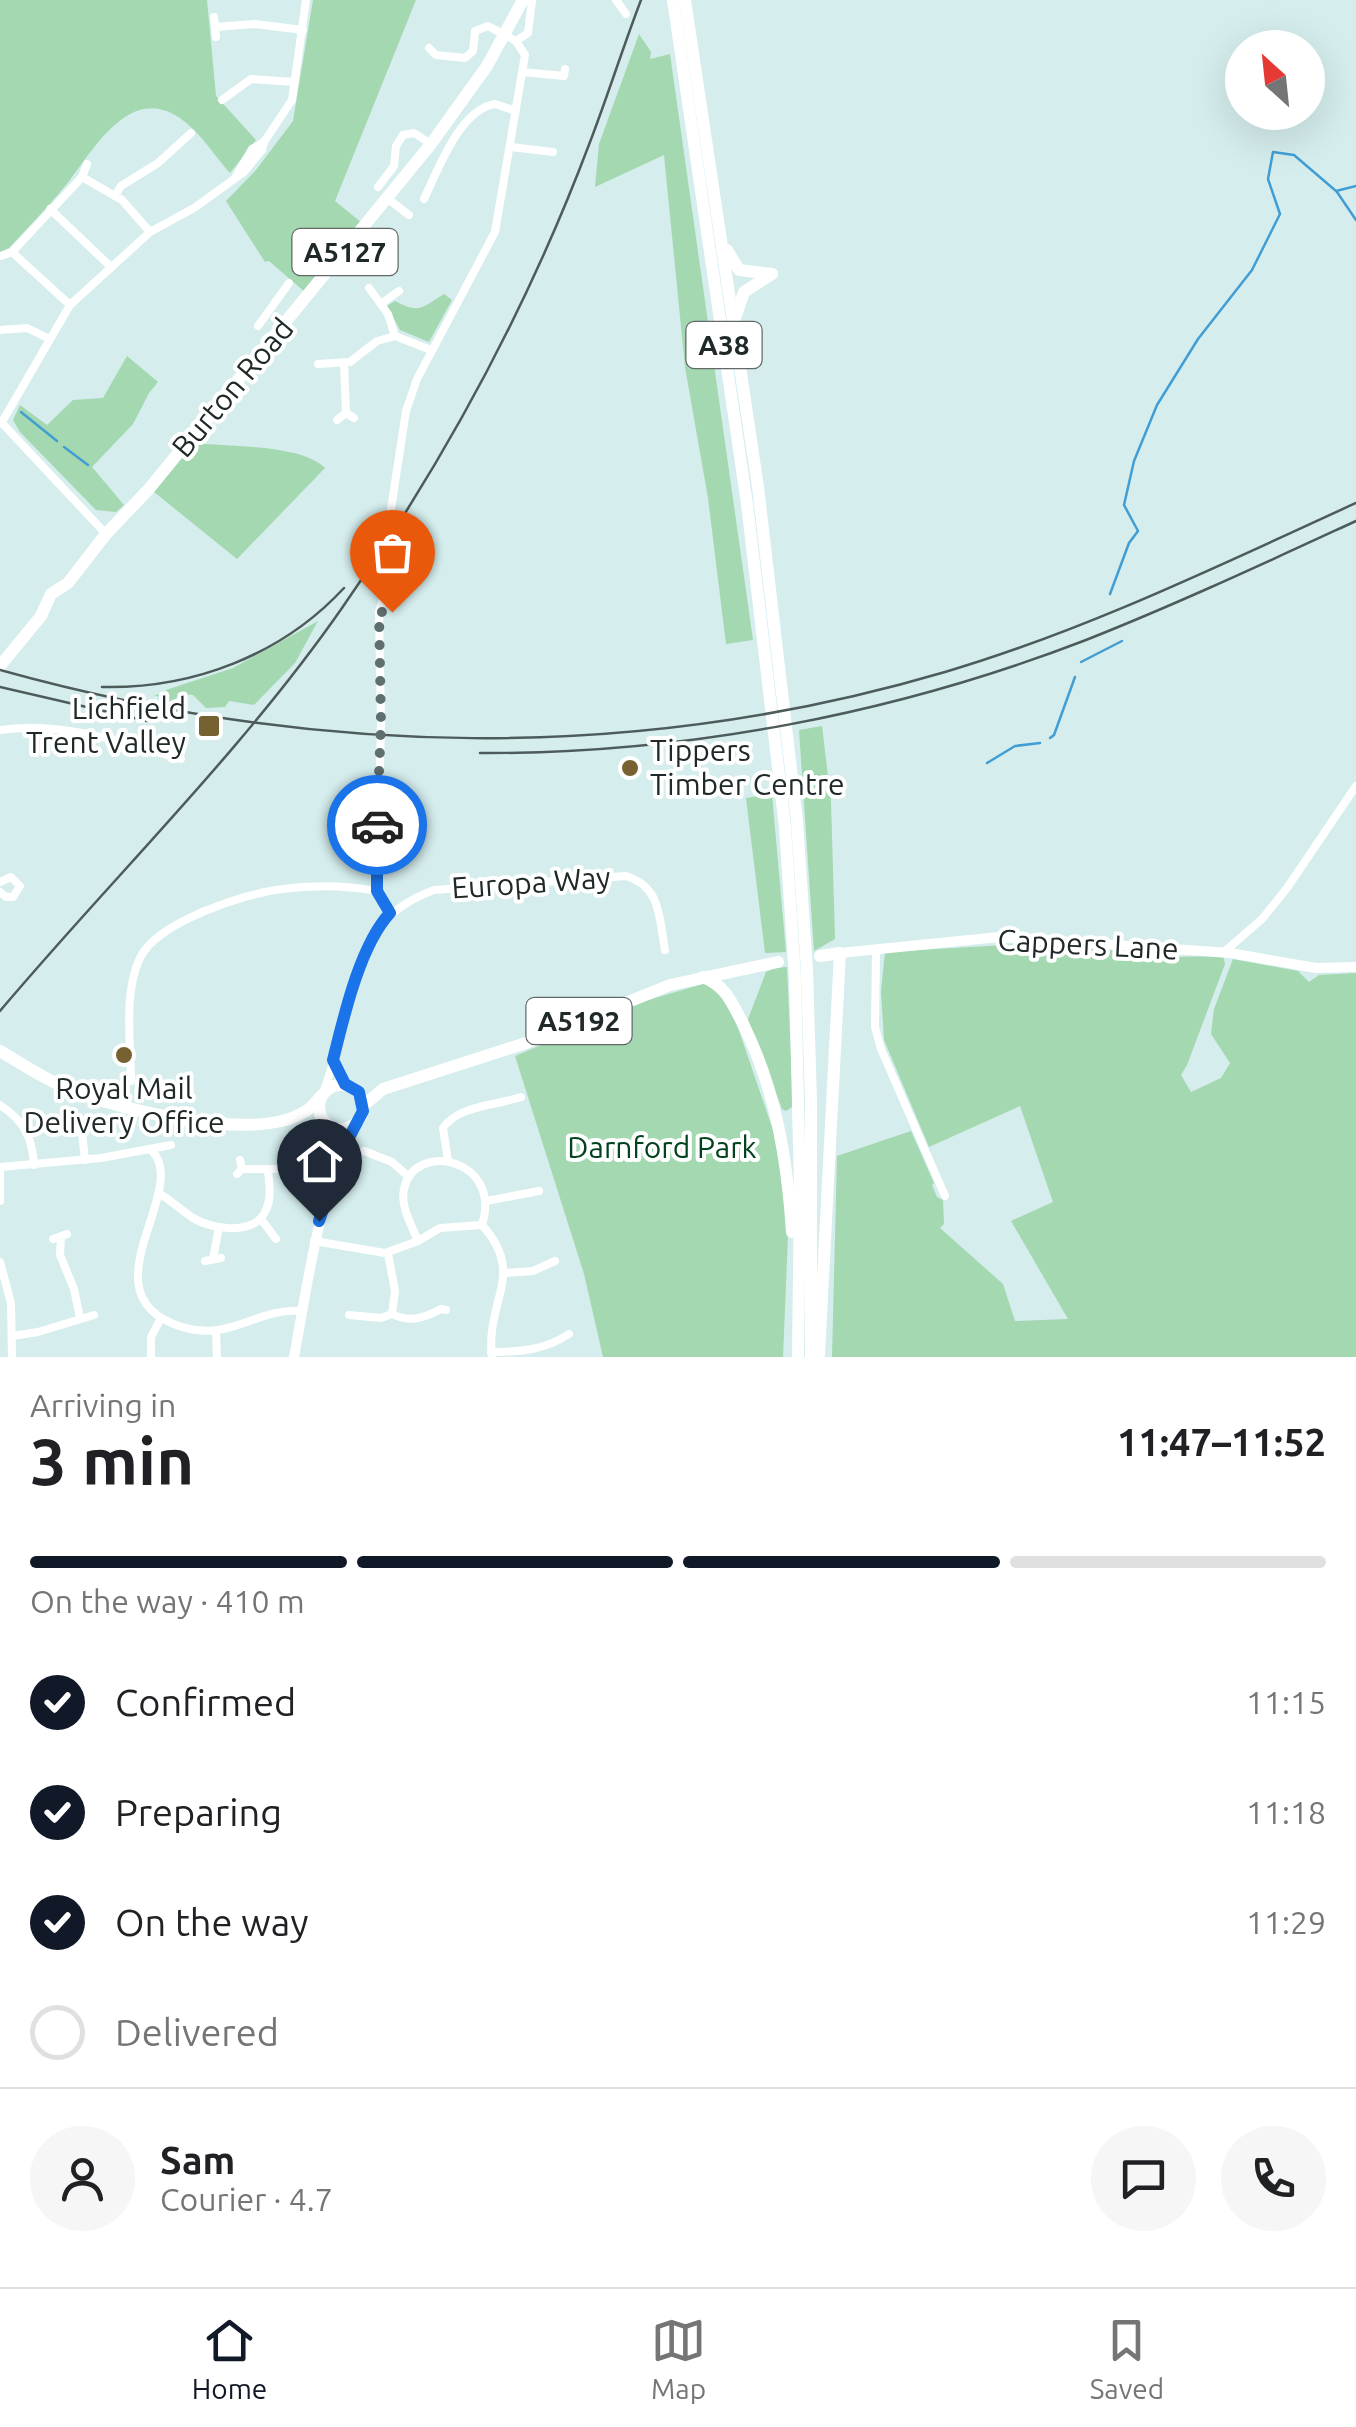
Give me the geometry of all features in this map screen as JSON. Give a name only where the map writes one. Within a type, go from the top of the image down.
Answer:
[{"type":"highway","name":"Burton Road","points":[[3,663],[41,616],[51,594],[68,583],[106,534],[160,476],[431,144],[511,38],[523,0]]},
{"type":"highway","name":"A38","points":[[673,0],[771,692],[783,743],[807,970],[811,1357]]},
{"type":"highway","name":"A38","points":[[685,0],[782,674],[800,1188],[798,1351]]},
{"type":"highway","points":[[714,198],[732,262],[739,270],[772,274],[752,285],[739,299],[736,350]]},
{"type":"highway","points":[[819,1357],[840,953]]},
{"type":"highway","name":"Cappers Lane","points":[[820,956],[840,953]]},
{"type":"highway","name":"A5192","points":[[346,1085],[382,1089],[526,1043],[634,998],[702,976],[778,962]]},
{"type":"highway","points":[[726,990],[732,970]]},
{"type":"highway","points":[[702,976],[726,990],[758,1057],[780,1126],[789,1188],[798,1351]]},
{"type":"highway","points":[[0,1051],[42,1076],[118,1106],[177,1120],[346,1128],[356,1123],[364,1106],[359,1092],[346,1085],[332,1086],[306,1112],[292,1118],[248,1123]]},
{"type":"highway","name":"A5192","points":[[364,1106],[382,1089]]},
{"type":"highway","points":[[322,1095],[319,1110],[330,1125]]},
{"type":"street","points":[[106,534],[1,421],[70,305],[150,232],[194,208],[244,172],[262,150],[287,111],[306,0]]},
{"type":"street","points":[[511,38],[528,34],[532,0]]},
{"type":"street","points":[[616,0],[626,14]]},
{"type":"street","points":[[216,38],[215,22],[302,30]]},
{"type":"street","points":[[390,510],[406,410],[431,350],[495,232],[524,55],[511,38],[493,26],[483,26],[475,32],[473,50],[466,58],[433,55]]},
{"type":"street","points":[[522,72],[564,76],[565,69]]},
{"type":"street","points":[[222,100],[250,79],[295,82]]},
{"type":"street","points":[[221,82],[231,92]]},
{"type":"street","points":[[424,199],[425,186],[473,113],[495,104],[516,111]]},
{"type":"street","points":[[115,196],[121,186],[158,163],[190,133]]},
{"type":"street","points":[[380,180],[394,166],[396,146],[402,135],[414,133],[431,144]]},
{"type":"street","points":[[510,147],[549,149]]},
{"type":"street","points":[[2,256],[12,252],[82,176],[87,164]]},
{"type":"street","points":[[82,176],[115,196],[150,232]]},
{"type":"street","points":[[388,198],[409,214]]},
{"type":"street","points":[[50,209],[111,267]]},
{"type":"street","points":[[12,252],[70,305]]},
{"type":"street","points":[[261,325],[290,284]]},
{"type":"street","points":[[370,288],[382,302],[395,336]]},
{"type":"street","points":[[382,302],[399,290]]},
{"type":"street","points":[[279,298],[297,312]]},
{"type":"street","points":[[0,330],[26,328],[50,339]]},
{"type":"street","points":[[318,364],[344,364],[376,341],[395,336],[431,350]]},
{"type":"street","points":[[338,420],[350,416],[344,364]]},
{"type":"street","points":[[390,913],[377,891],[379,612],[387,586],[400,572]]},
{"type":"street","points":[[379,612],[392,612]]},
{"type":"street","points":[[0,730],[70,730],[181,759]]},
{"type":"street","points":[[1224,952],[1262,919],[1287,888],[1356,786]]},
{"type":"street","name":"Europa Way","points":[[322,1095],[363,955],[378,927],[407,900],[434,890],[626,876],[646,886],[657,900],[664,950]]},
{"type":"street","points":[[0,880],[14,878],[20,890],[10,898],[0,892]]},
{"type":"street","points":[[131,1082],[133,978],[147,946],[158,936],[237,900],[283,888],[377,891]]},
{"type":"street","name":"Cappers Lane","points":[[840,953],[999,938],[1224,952],[1316,968],[1356,968]]},
{"type":"street","points":[[876,948],[875,1027],[881,1049],[945,1196]]},
{"type":"street","points":[[333,1060],[346,1085]]},
{"type":"street","points":[[448,1160],[442,1128],[458,1111],[491,1107],[521,1097]]},
{"type":"street","points":[[0,1106],[22,1122],[31,1137],[34,1165]]},
{"type":"street","points":[[294,1357],[314,1241],[344,1147],[356,1123]]},
{"type":"street","points":[[330,1125],[344,1147]]},
{"type":"street","points":[[60,1131],[82,1132],[85,1160]]},
{"type":"street","points":[[0,1201],[0,1167],[85,1160],[171,1144]]},
{"type":"street","points":[[150,1149],[162,1168],[160,1194],[139,1258],[142,1295],[150,1311],[160,1320],[192,1330],[216,1332],[239,1327],[268,1313],[301,1311]]},
{"type":"street","points":[[364,1152],[392,1162],[409,1178]]},
{"type":"street","points":[[418,1242],[405,1208],[403,1190],[409,1178],[422,1166],[448,1160],[466,1167],[476,1178],[486,1201],[482,1225],[501,1251],[504,1273],[490,1328],[492,1355],[525,1352],[570,1334]]},
{"type":"street","points":[[160,1194],[192,1218],[218,1227],[246,1226],[260,1219],[269,1200],[272,1169],[239,1168]]},
{"type":"street","points":[[486,1201],[539,1191]]},
{"type":"street","points":[[260,1219],[270,1236]]},
{"type":"street","points":[[314,1241],[388,1252],[418,1242],[440,1228],[482,1225]]},
{"type":"street","points":[[213,1259],[218,1227]]},
{"type":"street","points":[[60,1237],[60,1255],[74,1288],[80,1318]]},
{"type":"street","points":[[388,1252],[395,1292],[392,1314]]},
{"type":"street","points":[[504,1273],[533,1271],[556,1261]]},
{"type":"street","points":[[0,1262],[11,1303],[12,1357]]},
{"type":"street","points":[[349,1315],[382,1318],[392,1314],[410,1320],[428,1316],[442,1306]]},
{"type":"street","points":[[12,1336],[94,1315]]},
{"type":"street","points":[[151,1357],[151,1337],[160,1320]]},
{"type":"street","points":[[216,1332],[217,1357]]},
{"type":"green space","points":[[0,0],[207,0],[216,96],[256,140],[230,173],[180,118],[154,108],[138,111],[110,130],[52,201],[9,248],[0,252]]},
{"type":"green space","points":[[313,0],[416,0],[335,201],[362,223],[306,293],[269,261],[265,262],[226,201],[256,170],[293,121]]},
{"type":"green space","points":[[639,34],[651,52],[650,59],[670,54],[753,640],[726,644],[708,498],[685,367],[664,155],[595,187],[599,144]]},
{"type":"green space","points":[[444,294],[452,300],[429,342],[400,330],[387,306],[395,301],[420,308]]},
{"type":"green space","points":[[127,356],[158,382],[133,424],[92,467],[124,505],[116,512],[96,510],[13,420],[20,405],[47,425],[73,400],[103,398]]},
{"type":"green space","points":[[194,443],[282,451],[314,460],[325,468],[237,559],[154,492]]},
{"type":"green space","points":[[318,621],[295,663],[254,705],[229,701],[225,707],[206,708],[193,695],[181,694],[172,702],[154,695],[233,668]]},
{"type":"green space","points":[[822,726],[831,801],[835,939],[814,951],[799,730]]},
{"type":"green space","points":[[772,794],[786,952],[765,953],[746,798]]},
{"type":"green space","points":[[1022,944],[1121,949],[1174,957],[1223,956],[1225,964],[1181,1075],[1191,1092],[1221,1078],[1230,1063],[1211,1034],[1214,1009],[1233,959],[1298,971],[1309,982],[1319,975],[1356,973],[1356,1357],[832,1357],[837,1156],[911,1131],[937,1197],[943,1200],[944,1224],[940,1228],[1003,1284],[1015,1321],[1068,1319],[1011,1221],[1053,1202],[1020,1106],[929,1147],[884,1040],[881,991],[885,952]]},
{"type":"green space","points":[[787,967],[793,1100],[786,1111],[748,1019],[766,972]]},
{"type":"green space","name":"Darnford Park","points":[[703,984],[713,985],[735,1019],[773,1130],[789,1211],[783,1357],[603,1357],[584,1274],[515,1056],[645,1001]]},
{"type":"waterway","points":[[1110,594],[1129,543],[1138,531],[1124,505],[1134,461],[1157,405],[1198,339],[1252,270],[1280,214],[1268,179],[1273,152],[1294,155],[1336,191],[1356,186]]},
{"type":"waterway","points":[[1337,192],[1356,220]]},
{"type":"waterway","points":[[21,412],[57,441]]},
{"type":"waterway","points":[[64,447],[88,465]]},
{"type":"waterway","points":[[1081,662],[1122,641]]},
{"type":"waterway","points":[[1050,738],[1075,677]]},
{"type":"waterway","points":[[987,763],[1015,746],[1040,743]]},
{"type":"railway","points":[[0,1011],[262,713],[342,608],[415,498],[481,383],[539,264],[590,142],[641,0]]},
{"type":"railway","points":[[0,670],[117,699],[235,720],[354,733],[472,738],[591,735],[710,723],[828,702],[998,655],[1154,595],[1356,503]]},
{"type":"railway","points":[[480,753],[635,746],[788,725],[864,709],[939,689],[1086,640],[1356,521]]},
{"type":"railway","points":[[102,687],[169,682],[234,663],[293,632],[344,588]]},
{"type":"railway","points":[[0,687],[147,721]]},
{"type":"way so far","points":[[377,825],[381,723],[379,612],[392,612]]},
{"type":"place","name":"Lichfield Trent Valley","points":[[209,726]]},
{"type":"place","name":"Tippers Timber Centre","points":[[630,768]]},
{"type":"place","name":"Royal Mail Delivery Office","points":[[124,1055]]},
{"type":"route","points":[[319,1221],[344,1147],[364,1106],[359,1092],[339,1076],[333,1060],[363,955],[390,913],[377,891],[377,825]]}]
